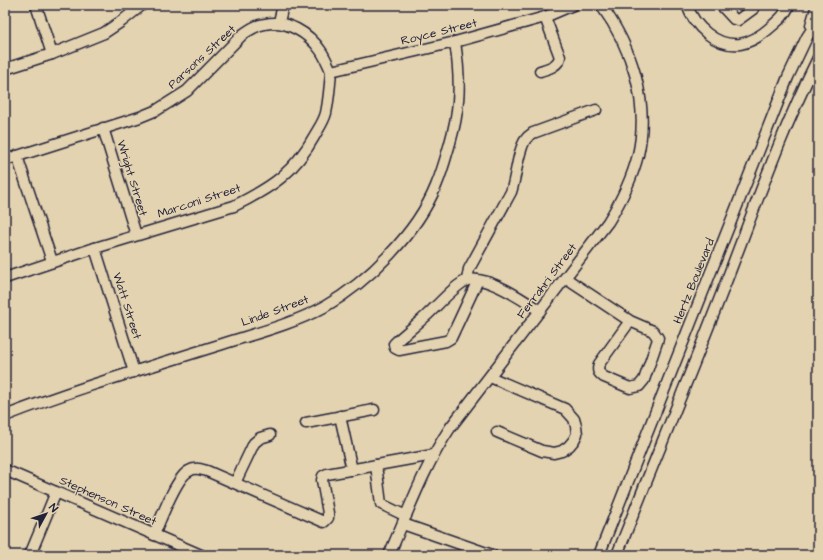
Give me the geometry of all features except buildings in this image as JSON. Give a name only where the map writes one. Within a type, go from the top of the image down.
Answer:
[{"type":"street","points":[[36,5],[52,54]]},
{"type":"street","points":[[5,69],[52,54],[104,33],[142,5]]},
{"type":"street","points":[[283,5],[279,22],[302,32],[312,40],[321,50],[331,71]]},
{"type":"street","name":"Royce Street","points":[[331,71],[456,42],[544,18],[574,5]]},
{"type":"street","name":"Ferrahri Street","points":[[389,555],[433,455],[450,428],[608,222],[618,205],[634,167],[638,155],[640,138],[641,101],[634,69],[624,43],[601,5]]},
{"type":"street","points":[[687,5],[693,18],[708,34],[721,41],[739,44],[762,35],[784,15],[789,5]]},
{"type":"street","points":[[721,5],[734,19],[738,20],[753,9],[752,5]]},
{"type":"street","points":[[807,37],[818,5]]},
{"type":"street","points":[[540,71],[554,66],[559,62],[560,57],[544,18]]},
{"type":"street","name":"Hertz Boulevard","points":[[599,555],[788,77],[807,37],[818,20]]},
{"type":"street","name":"Parsons Street","points":[[5,160],[140,117],[157,110],[187,91],[242,35],[264,24],[279,22]]},
{"type":"street","name":"Linde Street","points":[[5,416],[134,372],[290,323],[307,316],[342,295],[385,260],[404,239],[436,187],[455,123],[459,75],[456,42]]},
{"type":"street","points":[[617,555],[785,131],[818,58]]},
{"type":"street","name":"Marconi Street","points":[[5,278],[52,261],[234,206],[280,180],[298,161],[309,146],[322,122],[329,97],[331,71]]},
{"type":"street","points":[[468,280],[469,269],[511,192],[515,181],[520,154],[526,138],[533,133],[596,110]]},
{"type":"street","name":"Wright Street","points":[[103,128],[136,235]]},
{"type":"street","points":[[17,156],[52,261]]},
{"type":"street","name":"Watt Street","points":[[95,248],[134,372]]},
{"type":"street","points":[[565,278],[630,321],[652,331],[658,338],[644,380],[639,386],[630,388],[604,377],[600,374],[598,368],[599,364],[630,321]]},
{"type":"street","points":[[478,280],[451,338],[446,341],[406,349],[399,350],[395,348],[394,344],[396,342],[456,288],[468,280],[478,280],[487,282],[516,295],[540,311]]},
{"type":"street","points":[[684,342],[700,348]]},
{"type":"street","points":[[490,377],[565,409],[574,419],[577,434],[569,446],[562,451],[554,453],[542,450],[497,432]]},
{"type":"street","points":[[306,423],[374,410]]},
{"type":"street","points":[[340,416],[352,470]]},
{"type":"street","points":[[235,483],[254,443],[260,438],[270,435]]},
{"type":"street","points":[[154,535],[179,481],[189,470],[194,468],[200,468],[324,522],[328,518],[328,513],[322,480],[323,476],[433,455]]},
{"type":"street","points":[[376,465],[381,504],[404,520],[492,555]]},
{"type":"street","name":"Stephenson Street","points":[[5,470],[201,555]]},
{"type":"street","points":[[30,555],[56,492]]}]
